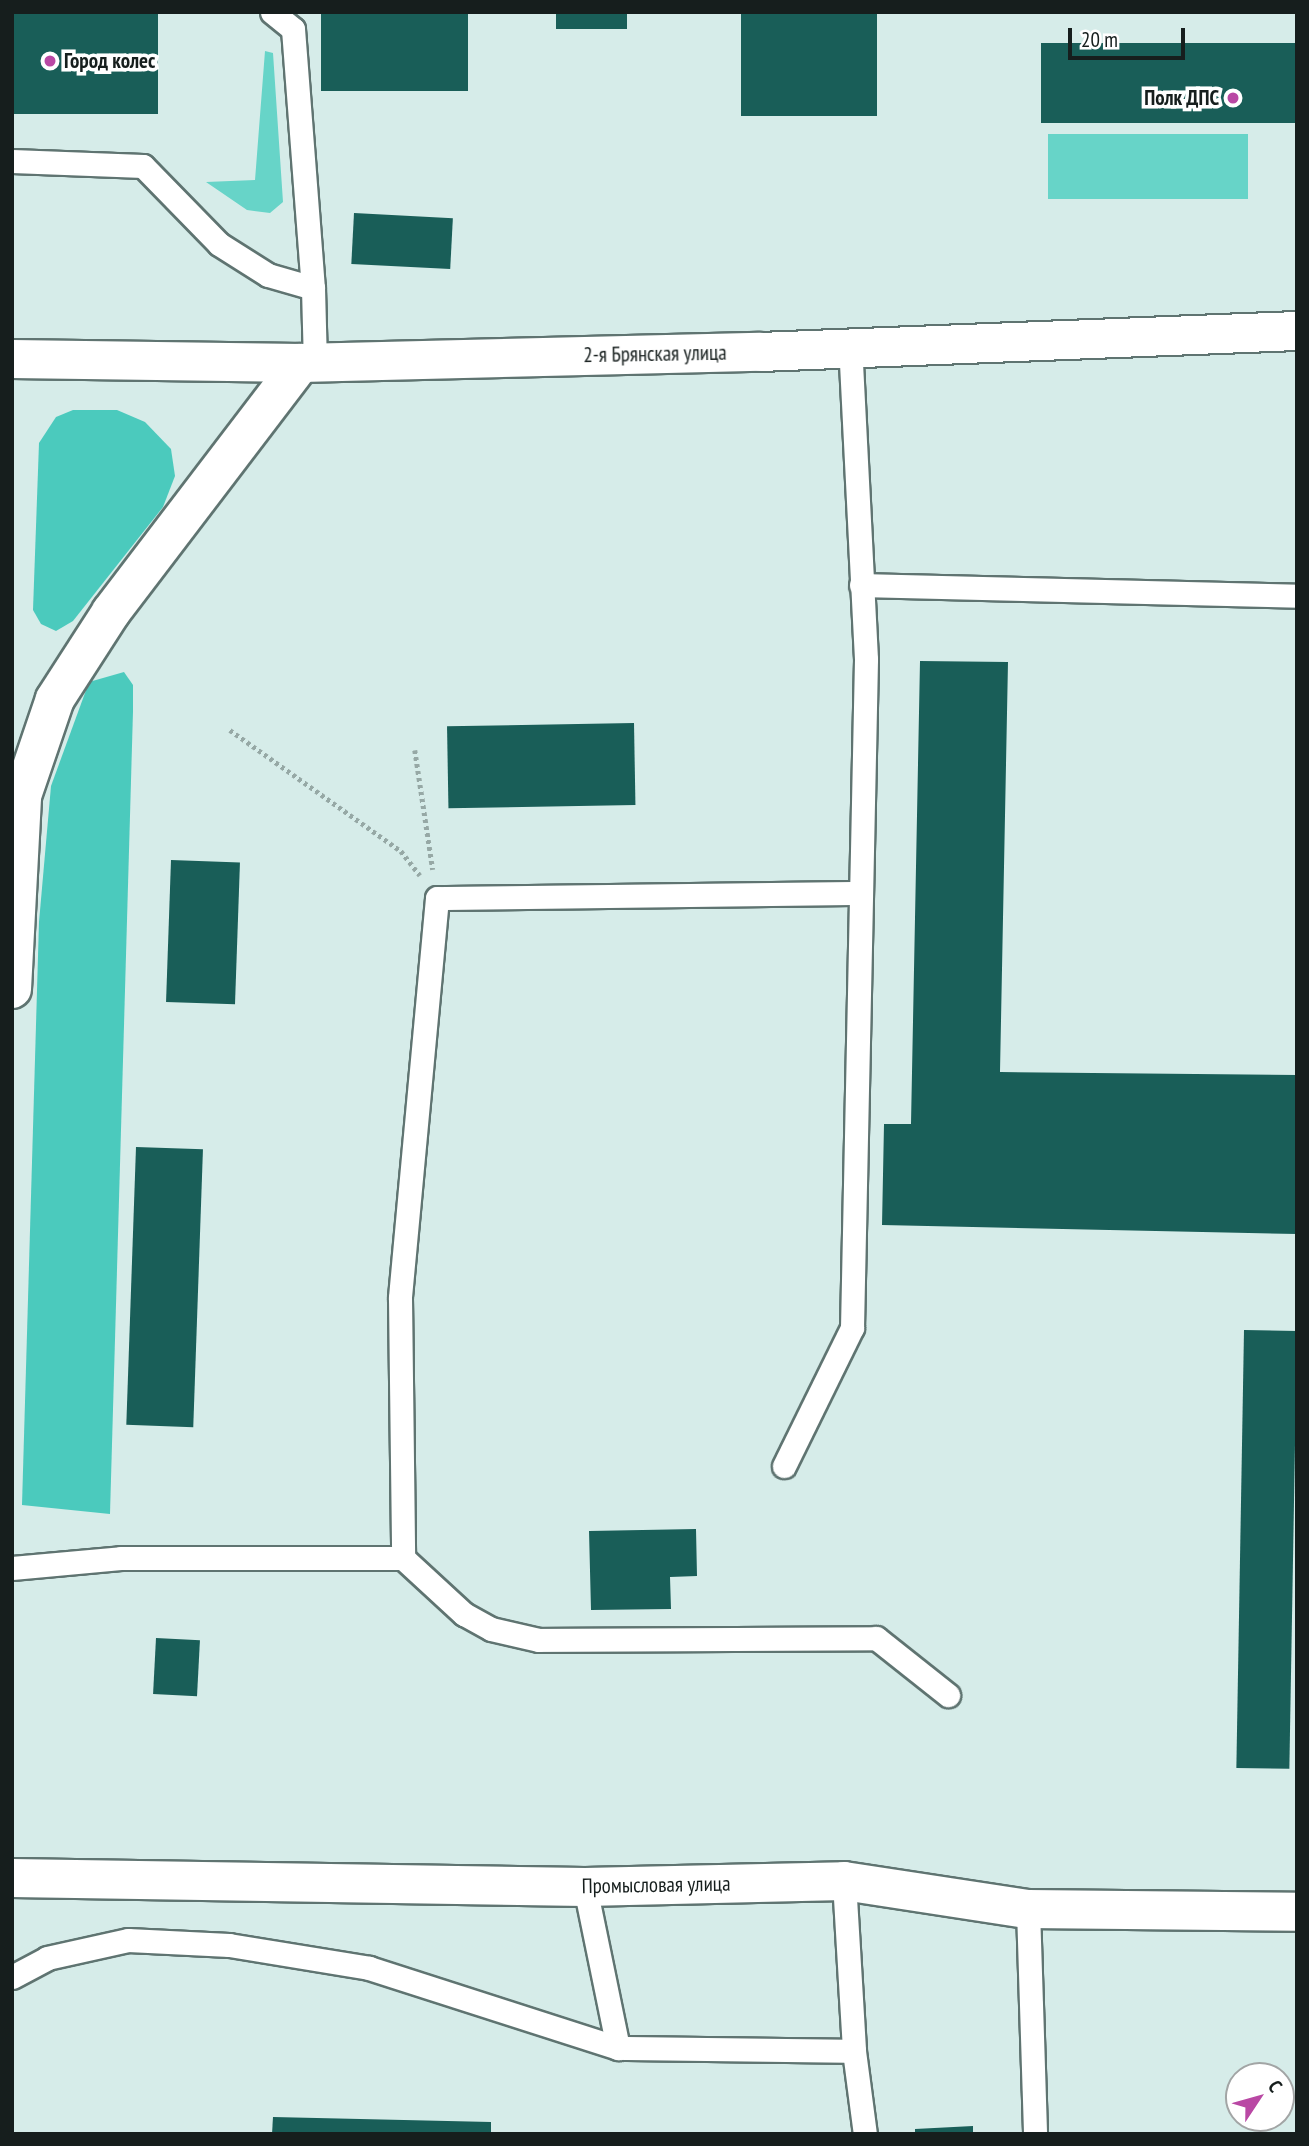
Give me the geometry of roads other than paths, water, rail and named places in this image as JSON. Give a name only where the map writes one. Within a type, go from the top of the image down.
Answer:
[{"type":"street","name":"2-я Брянская улица","points":[[12,359],[308,363],[850,348],[1297,331]]},
{"type":"street","points":[[12,989],[22,796],[55,699],[111,612],[308,363]]},
{"type":"street","name":"Промысловая улица","points":[[12,1878],[585,1887],[844,1881],[1028,1909],[1297,1912]]},
{"type":"lane","points":[[271,12],[293,29],[313,288],[308,363]]},
{"type":"lane","points":[[12,161],[143,166],[219,244],[268,275],[313,288]]},
{"type":"lane","points":[[784,1466],[852,1328],[866,659],[850,348]]},
{"type":"lane","points":[[862,585],[1297,596]]},
{"type":"lane","points":[[403,1558],[400,1298],[437,898],[861,893]]},
{"type":"lane","points":[[12,1568],[121,1558],[403,1558],[464,1614],[491,1629],[540,1640],[876,1638],[948,1695]]},
{"type":"lane","points":[[844,1881],[854,2051],[864,2134]]},
{"type":"lane","points":[[585,1887],[618,2048]]},
{"type":"lane","points":[[1028,1909],[1035,2134]]},
{"type":"lane","points":[[12,1977],[47,1958],[128,1940],[229,1945],[369,1968],[618,2048],[854,2051]]},
{"type":"place","name":"Город колес","points":[[50,61]]},
{"type":"place","name":"Полк ДПС","points":[[1233,98]]}]
